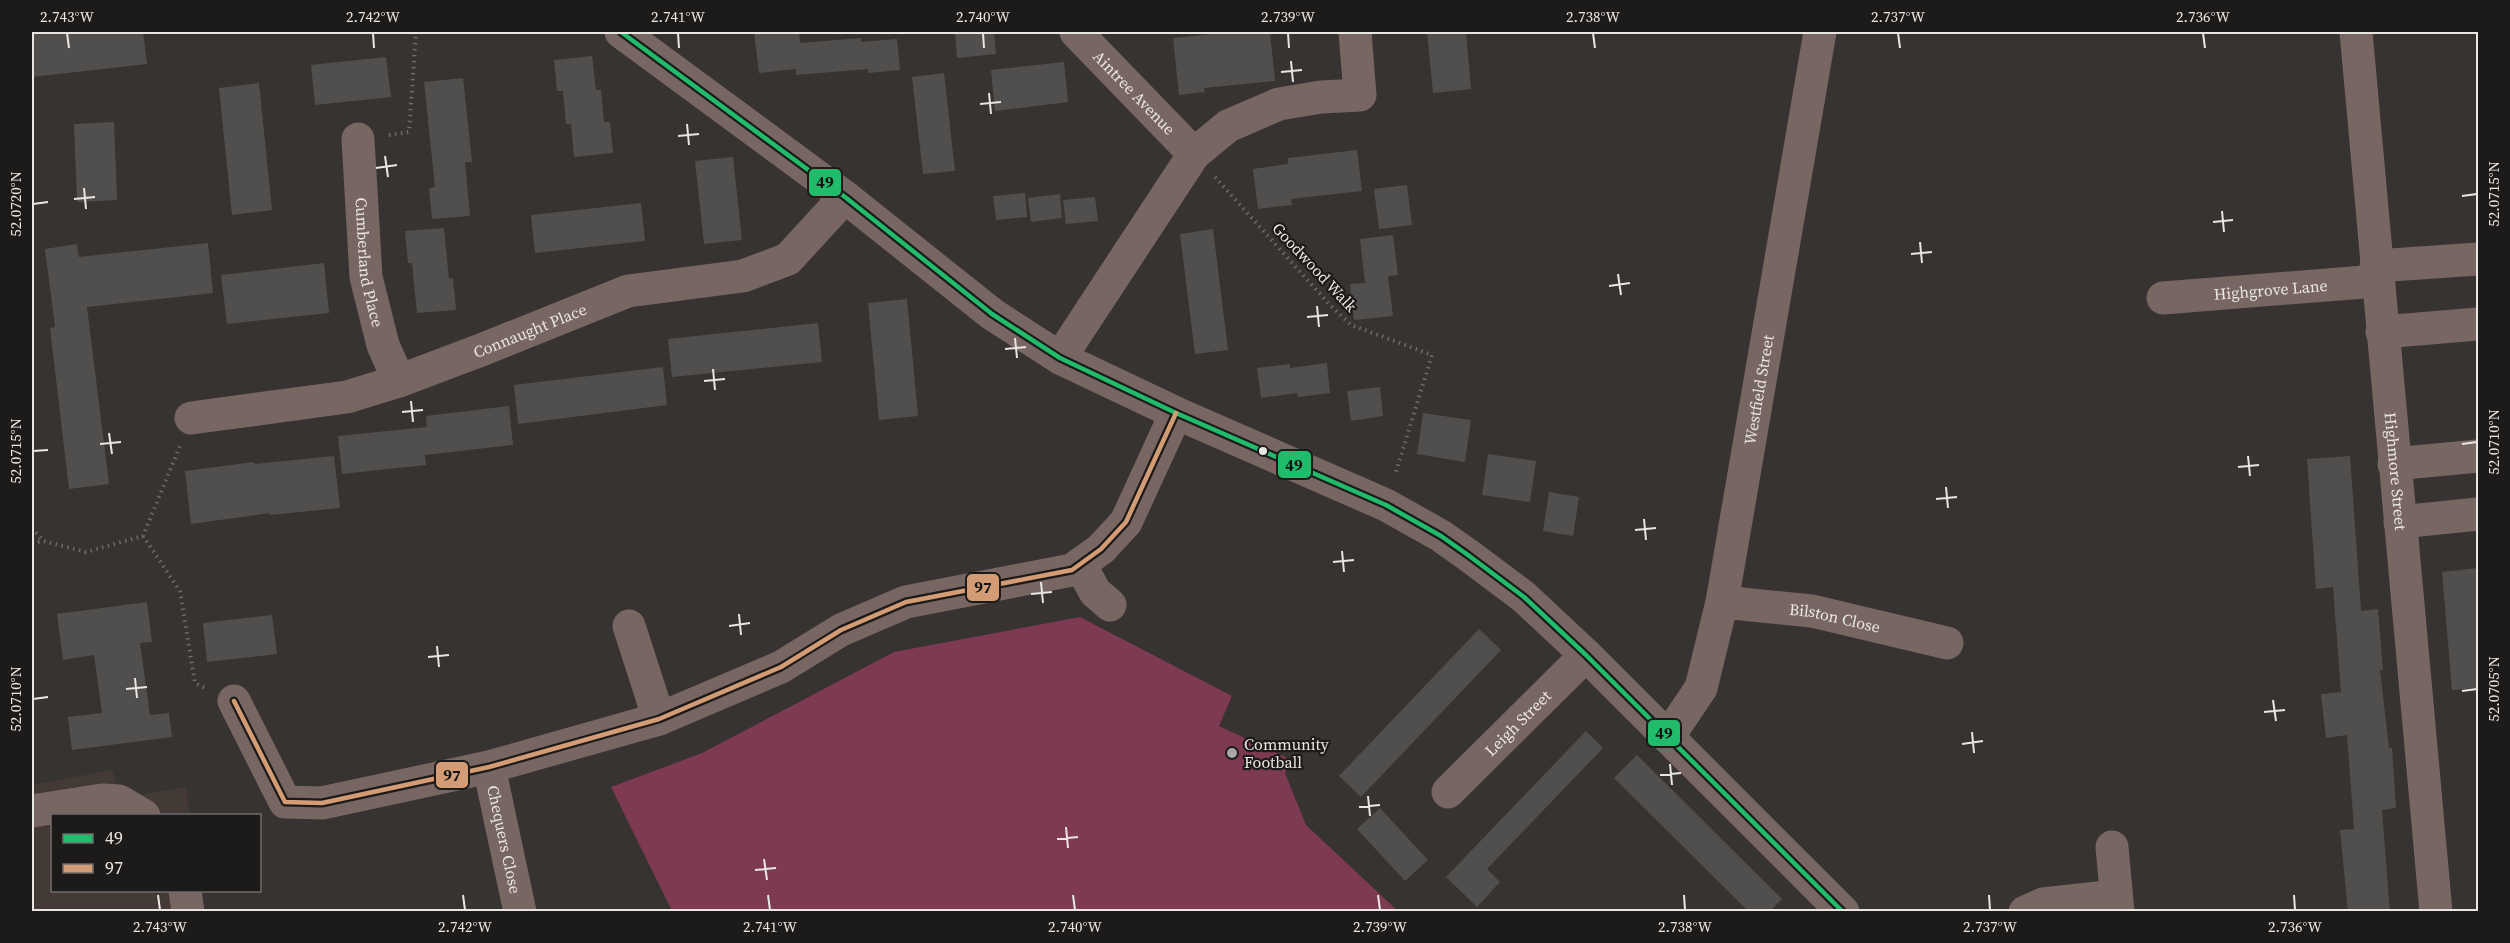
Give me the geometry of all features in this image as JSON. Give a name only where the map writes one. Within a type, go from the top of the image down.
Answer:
[{"type":"street","points":[[621,32],[845,197],[992,314],[1060,358],[1176,413],[1386,505],[1441,536],[1524,597],[1586,655],[1843,912]]},
{"type":"street","name":"Aintree Avenue","points":[[1076,32],[1194,153]]},
{"type":"street","points":[[1060,358],[1194,153],[1228,126],[1279,104],[1321,97],[1360,95],[1355,32]]},
{"type":"street","name":"Westfield Street","points":[[1668,737],[1701,688],[1722,603],[1820,32]]},
{"type":"street","name":"Highmore Street","points":[[2356,32],[2436,912]]},
{"type":"street","name":"Cumberland Place","points":[[358,139],[366,277],[383,345],[399,381]]},
{"type":"street","name":"Connaught Place","points":[[191,418],[347,398],[399,381],[628,291],[743,276],[788,259],[845,197]]},
{"type":"street","name":"Highgrove Lane","points":[[2163,298],[2377,274],[2478,259]]},
{"type":"street","points":[[2382,332],[2478,324]]},
{"type":"street","points":[[234,701],[285,802],[322,803],[489,767],[659,719],[781,667],[841,630],[906,602],[1072,570],[1101,549],[1126,522],[1176,413]]},
{"type":"street","points":[[2394,464],[2478,456]]},
{"type":"street","points":[[2400,522],[2478,514]]},
{"type":"street","points":[[1080,564],[1095,592],[1110,605]]},
{"type":"street","name":"Bilston Close","points":[[1722,603],[1812,611],[1947,643]]},
{"type":"street","points":[[629,626],[659,719]]},
{"type":"street","name":"Leigh Street","points":[[1448,792],[1586,655]]},
{"type":"street","name":"Chequers Close","points":[[489,767],[520,912]]},
{"type":"street","points":[[32,811],[102,800],[119,801],[141,814]]},
{"type":"street","points":[[2025,912],[2043,904],[2117,904],[2112,847]]},
{"type":"street","points":[[185,892],[188,912]]},
{"type":"path","points":[[358,139],[409,132],[416,32]]},
{"type":"path","name":"Goodwood Walk","points":[[1194,153],[1328,303],[1352,325],[1432,355],[1386,505]]},
{"type":"path","points":[[143,536],[191,418]]},
{"type":"path","points":[[32,528],[43,541]]},
{"type":"path","points":[[32,543],[43,541],[86,552],[143,536]]},
{"type":"path","points":[[143,536],[180,591],[195,683],[234,701]]},
{"type":"shaded area","points":[[1080,617],[1232,696],[1219,726],[1292,760],[1285,773],[1306,825],[1398,911],[672,911],[611,787],[702,753],[894,652]]},
{"type":"shaded area","points":[[112,770],[121,798],[186,787],[190,814],[51,814],[51,892],[201,892],[204,911],[32,912],[32,785]]},
{"type":"building","points":[[32,32],[143,32],[147,64],[32,77]]},
{"type":"building","points":[[754,32],[799,32],[800,43],[861,38],[861,42],[897,39],[900,70],[868,73],[868,69],[796,75],[796,69],[759,73]]},
{"type":"building","points":[[955,32],[994,32],[996,54],[957,58]]},
{"type":"building","points":[[1233,32],[1270,32],[1275,81],[1204,88],[1205,92],[1179,95],[1173,38]]},
{"type":"building","points":[[1427,32],[1466,32],[1471,89],[1433,93]]},
{"type":"building","points":[[592,56],[596,90],[601,90],[604,122],[610,122],[613,153],[574,157],[571,124],[566,124],[563,91],[557,91],[554,60]]},
{"type":"building","points":[[386,57],[391,97],[315,105],[311,65]]},
{"type":"building","points":[[1064,62],[1068,102],[995,111],[991,70]]},
{"type":"building","points":[[944,73],[955,171],[923,174],[912,77]]},
{"type":"building","points":[[463,78],[472,162],[465,162],[470,216],[432,219],[429,188],[435,187],[424,82]]},
{"type":"building","points":[[259,83],[272,210],[232,215],[219,88]]},
{"type":"building","points":[[114,122],[117,200],[77,202],[74,124]]},
{"type":"building","points":[[1357,150],[1362,191],[1291,199],[1292,205],[1258,209],[1253,169],[1288,164],[1288,158]]},
{"type":"building","points":[[733,157],[742,240],[704,244],[695,161]]},
{"type":"building","points":[[1407,185],[1412,225],[1379,229],[1374,189]]},
{"type":"building","points":[[1025,193],[1027,217],[996,220],[993,196]]},
{"type":"building","points":[[1060,194],[1062,218],[1031,222],[1028,198]]},
{"type":"building","points":[[1095,197],[1098,221],[1066,224],[1063,200]]},
{"type":"building","points":[[641,203],[645,241],[535,253],[531,215]]},
{"type":"building","points":[[444,228],[449,279],[453,278],[456,310],[417,313],[412,263],[408,263],[405,231]]},
{"type":"building","points":[[1213,229],[1228,350],[1195,354],[1180,234]]},
{"type":"building","points":[[1393,235],[1398,275],[1388,276],[1393,316],[1354,320],[1350,284],[1365,283],[1360,239]]},
{"type":"building","points":[[208,243],[213,293],[87,307],[109,484],[69,489],[50,328],[55,327],[45,249],[77,244],[79,257]]},
{"type":"building","points":[[324,263],[329,313],[227,324],[221,275]]},
{"type":"building","points":[[907,299],[918,416],[879,420],[868,303]]},
{"type":"building","points":[[818,323],[822,362],[672,377],[668,339]]},
{"type":"building","points":[[1327,363],[1330,393],[1298,397],[1297,393],[1261,398],[1257,368],[1290,364],[1290,368]]},
{"type":"building","points":[[663,367],[667,405],[518,424],[514,385]]},
{"type":"building","points":[[1380,387],[1383,416],[1351,421],[1347,391]]},
{"type":"building","points":[[509,406],[513,445],[425,455],[426,465],[342,474],[338,436],[427,427],[426,416]]},
{"type":"building","points":[[1423,413],[1471,420],[1465,462],[1417,454]]},
{"type":"building","points":[[1488,454],[1536,461],[1530,502],[1482,495]]},
{"type":"building","points":[[334,456],[340,508],[270,515],[270,513],[191,524],[185,471],[254,462],[255,464]]},
{"type":"building","points":[[2350,456],[2361,611],[2378,609],[2383,670],[2380,670],[2389,748],[2392,748],[2396,808],[2382,810],[2390,912],[2348,912],[2340,830],[2354,829],[2347,735],[2326,738],[2321,694],[2341,692],[2333,587],[2316,589],[2307,459]]},
{"type":"building","points":[[1549,492],[1579,497],[1573,536],[1543,531]]},
{"type":"building","points":[[2478,568],[2478,688],[2452,690],[2442,572]]},
{"type":"building","points":[[147,602],[152,642],[140,643],[150,715],[169,713],[172,737],[72,750],[68,717],[102,713],[94,655],[63,660],[57,614]]},
{"type":"building","points":[[272,615],[277,654],[207,662],[203,623]]},
{"type":"building","points":[[1479,629],[1501,650],[1361,797],[1339,776]]},
{"type":"building","points":[[1586,731],[1603,748],[1487,869],[1500,882],[1477,907],[1446,877]]},
{"type":"building","points":[[1637,755],[1782,899],[1769,912],[1749,912],[1614,778]]},
{"type":"building","points":[[1380,808],[1428,860],[1405,881],[1357,829]]},
{"type":"transit line","name":"49","points":[[621,32],[845,197],[992,314],[1060,358],[1176,413],[1386,505],[1441,536],[1468,555],[1524,597],[1586,655],[1843,912]]},
{"type":"transit line","name":"97","points":[[234,701],[285,802],[322,803],[489,767],[659,719],[781,667],[841,630],[906,602],[1072,570],[1101,549],[1126,522],[1176,413]]},
{"type":"place","name":"Community Football","points":[[1232,753]]}]
